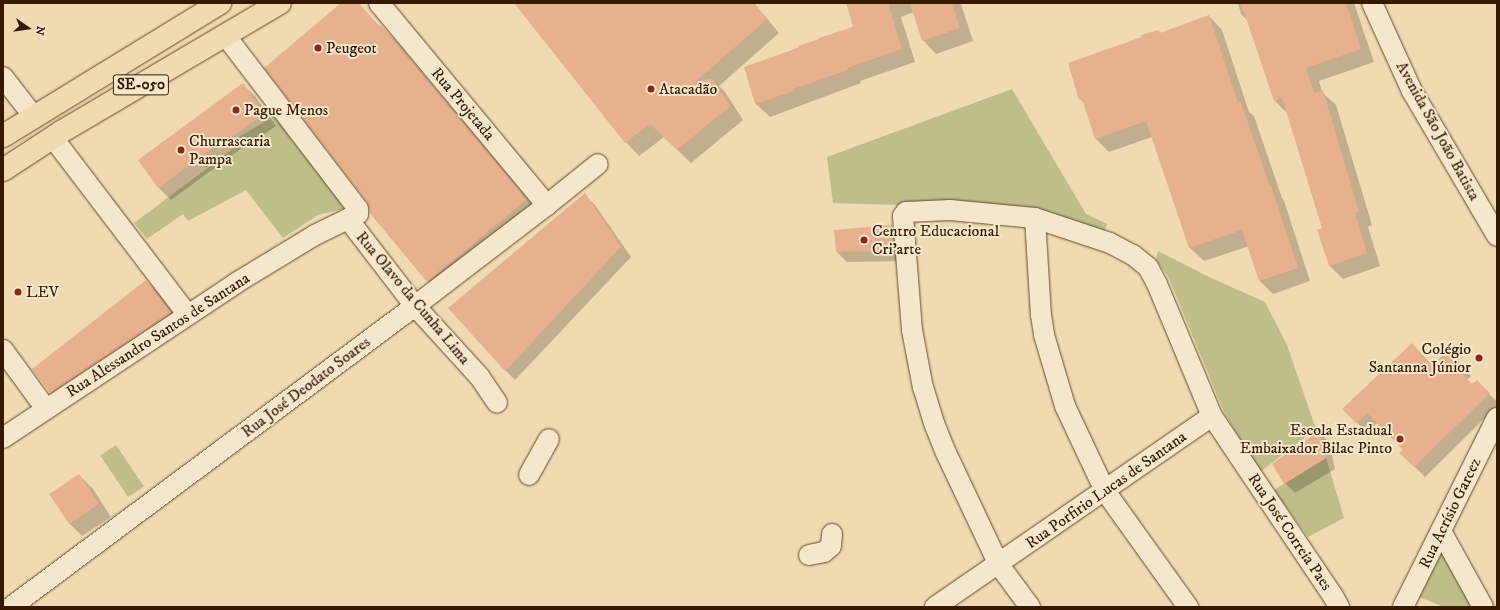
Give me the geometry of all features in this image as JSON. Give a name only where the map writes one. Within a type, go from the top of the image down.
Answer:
[{"type":"main road","name":"SE-050","points":[[3,136],[220,3]]},
{"type":"main road","name":"SE-050","points":[[3,170],[52,138],[280,3]]},
{"type":"street","name":"Rua Projetada","points":[[379,3],[547,205]]},
{"type":"street","name":"Avenida São João Batista","points":[[1372,3],[1412,91],[1497,236]]},
{"type":"street","name":"Rua Olavo da Cunha Lima","points":[[225,35],[358,209],[358,214],[316,235]]},
{"type":"street","points":[[3,77],[34,117]]},
{"type":"street","points":[[52,138],[187,314]]},
{"type":"street","name":"Rua José Deodato Soares","points":[[11,607],[415,306],[598,164]]},
{"type":"street","name":"Rua José Correia Paes","points":[[999,564],[946,453],[923,388],[909,304],[904,214],[909,211],[950,210],[1035,218],[1110,243],[1133,254],[1148,267],[1157,284],[1212,416],[1339,607]]},
{"type":"street","points":[[1035,218],[1038,295],[1044,335],[1065,406],[1105,491],[1188,607]]},
{"type":"street","name":"Rua Olavo da Cunha Lima","points":[[348,219],[415,306],[479,376],[498,403]]},
{"type":"street","name":"Rua Alessandro Santos de Santana","points":[[3,438],[187,314],[316,235]]},
{"type":"street","points":[[3,350],[46,409]]},
{"type":"street","name":"Rua Porfirio Lucas de Santana","points":[[935,607],[1212,416]]},
{"type":"street","name":"Rua Acrísio Garcez","points":[[1403,607],[1474,464],[1495,435]]},
{"type":"street","points":[[529,475],[549,439]]},
{"type":"street","points":[[1441,531],[1484,607]]},
{"type":"street","points":[[809,555],[824,552],[831,546],[832,534]]},
{"type":"street","points":[[999,564],[1030,607]]},
{"type":"green space","points":[[1012,89],[1086,214],[1107,224],[1104,233],[1024,209],[833,203],[827,157]]},
{"type":"green space","points":[[276,115],[351,207],[318,215],[283,238],[246,190],[188,221],[183,214],[147,239],[134,223],[233,149],[230,142]]},
{"type":"green space","points":[[1158,251],[1211,278],[1265,302],[1287,345],[1316,429],[1260,472],[1224,412],[1168,276],[1156,260]]},
{"type":"green space","points":[[116,445],[144,486],[128,497],[100,456]]},
{"type":"green space","points":[[1326,458],[1344,518],[1308,537],[1274,490]]},
{"type":"green space","points":[[1444,544],[1477,607],[1444,607],[1419,597]]},
{"type":"building","points":[[341,3],[359,3],[379,27],[381,25],[527,199],[427,282],[370,213],[367,202],[264,68]]},
{"type":"building","name":"Atacadão","points":[[514,3],[753,3],[767,19],[694,83],[712,78],[730,106],[677,150],[650,124],[625,143]]},
{"type":"building","points":[[846,3],[888,3],[902,49],[793,89],[794,91],[755,104],[744,67],[798,48],[798,46],[819,38],[853,27]]},
{"type":"building","points":[[910,3],[952,3],[960,28],[922,41]]},
{"type":"building","points":[[1241,3],[1346,3],[1361,49],[1306,68],[1314,93],[1323,90],[1359,212],[1355,213],[1367,253],[1329,266],[1317,230],[1322,228],[1282,98],[1274,101]]},
{"type":"building","points":[[1209,15],[1238,103],[1241,102],[1298,268],[1259,281],[1242,230],[1189,248],[1146,121],[1095,139],[1082,99],[1079,100],[1068,63],[1142,37],[1141,35],[1159,30],[1160,33]]},
{"type":"building","name":"Churrascaria Pampa","points":[[243,83],[264,114],[230,138],[229,136],[158,188],[138,160]]},
{"type":"building","points":[[585,193],[621,247],[505,371],[448,308]]},
{"type":"building","name":"Centro Educacional Cri'arte","points":[[892,225],[894,251],[836,252],[834,230]]},
{"type":"building","points":[[146,280],[171,312],[57,402],[32,369]]},
{"type":"building","points":[[1412,343],[1432,365],[1448,350],[1462,365],[1458,369],[1472,384],[1477,380],[1490,393],[1414,467],[1399,453],[1403,450],[1367,413],[1356,423],[1342,409]]},
{"type":"building","points":[[1319,431],[1326,458],[1284,484],[1272,464]]},
{"type":"building","points":[[79,474],[99,504],[69,524],[49,494]]},
{"type":"place","name":"Peugeot","points":[[318,48]]},
{"type":"place","name":"Atacadão","points":[[651,89]]},
{"type":"place","name":"Pague Menos","points":[[236,110]]},
{"type":"place","name":"Churrascaria Pampa","points":[[181,150]]},
{"type":"place","name":"Centro Educacional Cri'arte","points":[[864,240]]},
{"type":"place","name":"LEV","points":[[18,292]]},
{"type":"place","name":"Colégio Santanna Júnior","points":[[1479,358]]},
{"type":"place","name":"Escola Estadual Embaixador Bilac Pinto","points":[[1400,439]]}]
